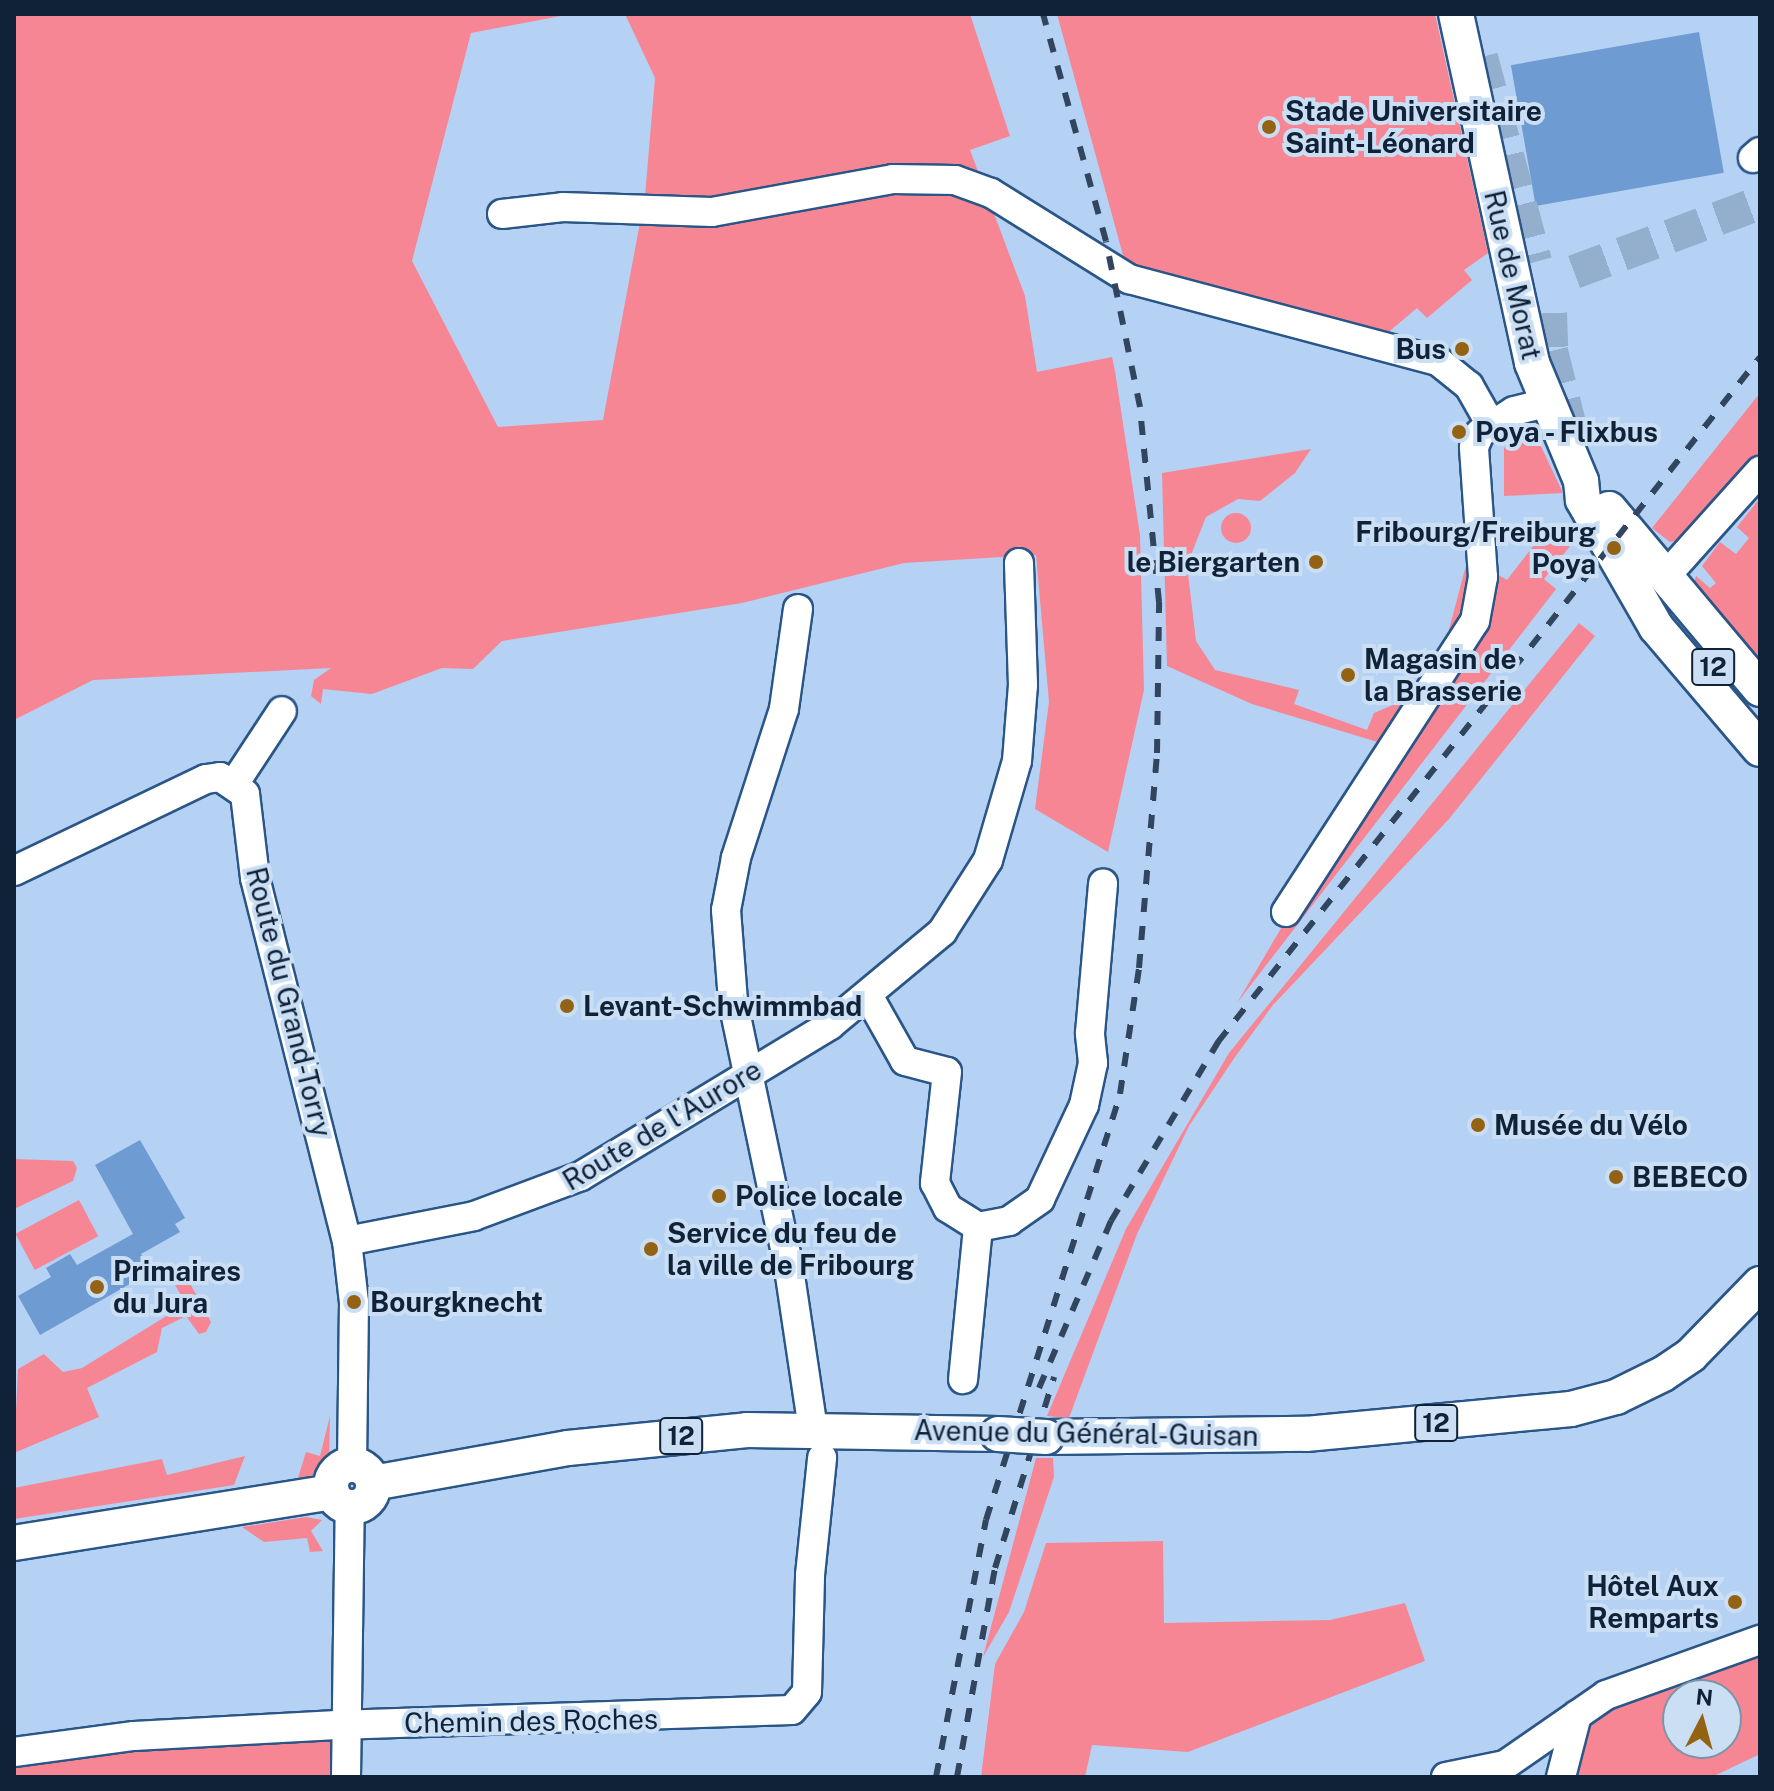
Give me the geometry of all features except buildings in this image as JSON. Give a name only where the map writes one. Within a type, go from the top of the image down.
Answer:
[{"type":"main road","name":"Rue de Morat","points":[[1456,14],[1545,403],[1581,481],[1666,594],[1760,689]]},
{"type":"main road","name":"Rue de Morat","points":[[1581,481],[1585,504],[1656,627],[1760,749]]},
{"type":"main road","name":"12","points":[[1666,594],[1760,723]]},
{"type":"main road","name":"Avenue du Général-Guisan","points":[[14,1543],[568,1448],[818,1444],[998,1434],[1046,1437],[1306,1434],[1571,1409],[1616,1397],[1663,1374],[1691,1355],[1760,1284]]},
{"type":"street","points":[[502,214],[563,207],[712,212],[893,179],[955,180],[991,193],[1129,279],[1438,361],[1469,386],[1490,423]]},
{"type":"street","points":[[1286,912],[1475,621],[1483,565],[1474,447],[1490,423],[1545,403]]},
{"type":"street","points":[[1666,594],[1760,471]]},
{"type":"street","name":"Route de l'Aurore","points":[[347,1241],[474,1216],[544,1194],[869,997],[942,932],[988,860],[1007,808],[1023,685],[1019,563]]},
{"type":"street","name":"Chemin des Roches","points":[[14,1752],[134,1736],[346,1725],[792,1710],[807,1692],[818,1444],[751,1071],[733,1002],[726,910],[736,858],[784,709],[798,609]]},
{"type":"street","points":[[14,871],[206,779],[234,784],[282,711]]},
{"type":"street","name":"Route du Grand-Torry","points":[[234,784],[250,809],[255,878],[347,1241],[354,1302],[346,1777]]},
{"type":"street","points":[[869,997],[905,1061],[947,1072],[935,1183],[948,1208],[978,1227],[1009,1221],[1040,1199],[1084,1105],[1093,1063],[1090,1033],[1103,884]]},
{"type":"street","points":[[963,1379],[978,1227]]},
{"type":"street","points":[[1446,1777],[1505,1765],[1606,1695],[1760,1640]]},
{"type":"street","points":[[1561,1777],[1577,1715]]},
{"type":"shaded area","points":[[14,14],[571,14],[471,33],[412,261],[498,427],[603,420],[645,196],[655,78],[625,14],[970,14],[1010,136],[970,150],[1025,296],[1037,372],[1112,357],[1115,371],[1140,535],[1144,690],[1108,852],[1035,809],[1049,702],[1036,555],[904,563],[742,603],[502,641],[473,669],[442,668],[372,694],[323,689],[321,704],[311,696],[314,680],[331,668],[93,680],[14,720]]},
{"type":"shaded area","name":"Stade Universitaire Saint-Léonard","points":[[1057,14],[1435,14],[1488,253],[1464,270],[1472,280],[1427,318],[1417,308],[1385,335],[1126,266]]},
{"type":"shaded area","points":[[1760,393],[1760,451],[1692,538],[1670,542],[1652,528]]},
{"type":"shaded area","points":[[1525,428],[1537,438],[1563,493],[1504,496],[1504,448],[1518,442]]},
{"type":"shaded area","points":[[1311,449],[1295,473],[1260,501],[1238,499],[1206,517],[1187,565],[1196,641],[1215,670],[1299,690],[1294,704],[1367,730],[1374,713],[1407,699],[1443,652],[1473,539],[1470,613],[1381,743],[1252,704],[1167,666],[1162,473]]},
{"type":"shaded area","points":[[1760,498],[1760,672],[1693,586],[1696,576],[1710,588],[1716,583],[1702,566],[1720,542],[1736,554],[1749,538],[1737,527]]},
{"type":"shaded area","points":[[1236,513],[1247,517],[1251,528],[1247,539],[1236,543],[1225,539],[1221,528],[1225,517]]},
{"type":"shaded area","points":[[1548,527],[1570,546],[1544,579],[1556,589],[1237,1003],[1492,571],[1507,580]]},
{"type":"shaded area","points":[[1579,623],[1595,636],[1449,819],[1273,1005],[1235,1057],[1189,1126],[1137,1234],[1069,1418],[1047,1416],[1126,1229],[1229,1053]]},
{"type":"shaded area","points":[[14,1159],[73,1161],[77,1168],[73,1181],[14,1209]]},
{"type":"shaded area","points":[[79,1200],[98,1236],[35,1270],[15,1234]]},
{"type":"shaded area","points":[[186,1276],[211,1322],[206,1332],[199,1334],[186,1316],[162,1328],[157,1352],[87,1388],[99,1417],[14,1453],[18,1369],[44,1354],[63,1372],[82,1368],[186,1304],[174,1283]]},
{"type":"shaded area","points":[[330,1416],[329,1461],[322,1471],[297,1481],[306,1452],[320,1456]]},
{"type":"shaded area","points":[[245,1456],[234,1485],[14,1519],[14,1488],[162,1459],[167,1475]]},
{"type":"shaded area","points":[[1036,1458],[1053,1458],[1054,1477],[1009,1612],[983,1657]]},
{"type":"shaded area","points":[[306,1517],[322,1520],[311,1531],[323,1551],[310,1552],[307,1538],[264,1542],[242,1527]]},
{"type":"shaded area","points":[[1163,1541],[1164,1623],[1330,1620],[1405,1603],[1425,1661],[1188,1752],[1092,1745],[1085,1777],[981,1777],[995,1664],[1024,1612],[1046,1543]]},
{"type":"shaded area","points":[[1760,1647],[1760,1754],[1712,1777],[1569,1777],[1580,1729],[1601,1706],[1662,1683],[1662,1759],[1742,1759],[1742,1679],[1674,1679]]},
{"type":"shaded area","points":[[331,1731],[331,1777],[14,1777],[14,1762],[91,1750]]},
{"type":"tunnel","points":[[1481,57],[1535,262]]},
{"type":"tunnel","points":[[1574,272],[1760,203]]},
{"type":"tunnel","points":[[1550,313],[1551,351],[1569,423]]},
{"type":"tunnel","points":[[1633,556],[1667,610]]},
{"type":"railway","points":[[936,1777],[986,1520],[1120,1094],[1139,968],[1157,753],[1159,602],[1140,407],[1106,241],[1043,14]]},
{"type":"railway","points":[[1039,1388],[1111,1221],[1218,1042],[1760,357]]},
{"type":"railway","points":[[957,1777],[995,1568],[1054,1377]]},
{"type":"place","name":"Stade Universitaire Saint-Léonard","points":[[1269,127]]},
{"type":"place","name":"Bus","points":[[1462,349]]},
{"type":"place","name":"Poya - Flixbus","points":[[1459,432]]},
{"type":"place","name":"Fribourg/Freiburg Poya","points":[[1614,548]]},
{"type":"place","name":"le Biergarten","points":[[1316,562]]},
{"type":"place","name":"Magasin de la Brasserie","points":[[1348,675]]},
{"type":"place","name":"Levant-Schwimmbad","points":[[567,1006]]},
{"type":"place","name":"Musée du Vélo","points":[[1478,1125]]},
{"type":"place","name":"BEBECO","points":[[1616,1177]]},
{"type":"place","name":"Police locale","points":[[719,1196]]},
{"type":"place","name":"Service du feu de la ville de Fribourg","points":[[651,1249]]},
{"type":"place","name":"Primaires du Jura","points":[[97,1287]]},
{"type":"place","name":"Bourgknecht","points":[[354,1302]]},
{"type":"place","name":"Hôtel Aux Remparts","points":[[1735,1602]]}]
